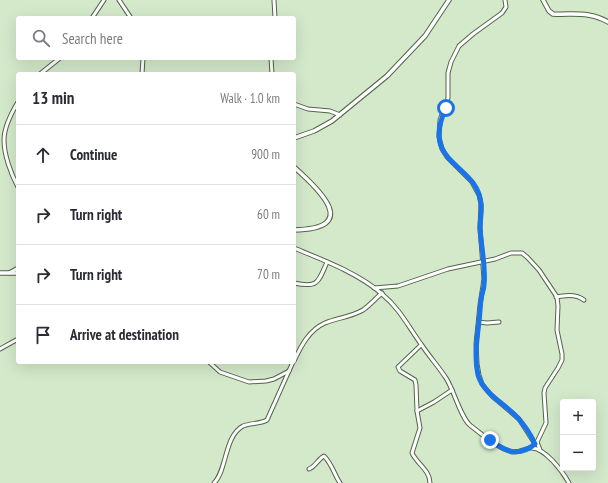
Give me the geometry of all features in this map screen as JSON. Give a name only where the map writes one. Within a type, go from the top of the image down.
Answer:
[{"type":"street","points":[[93,16],[104,0]]},
{"type":"street","points":[[119,0],[130,16]]},
{"type":"street","points":[[274,0],[275,16]]},
{"type":"street","points":[[296,137],[314,131],[340,115],[388,76],[425,36],[449,0]]},
{"type":"street","points":[[505,0],[506,7],[502,13],[459,46],[450,62],[448,73],[448,98],[440,120],[439,137],[442,149],[450,160],[468,177],[479,195],[481,204],[480,228],[484,286],[476,344],[478,375],[482,384],[492,396],[520,419],[540,450],[563,473],[569,483]]},
{"type":"street","points":[[543,0],[549,11],[553,14],[592,15],[608,22]]},
{"type":"street","points":[[42,72],[58,60]]},
{"type":"street","points":[[142,72],[143,60]]},
{"type":"street","points":[[271,60],[272,72]]},
{"type":"street","points":[[296,105],[308,109],[334,112],[340,115]]},
{"type":"street","points":[[16,108],[5,130],[4,140],[6,155],[16,183]]},
{"type":"street","points":[[296,169],[325,198],[331,213],[327,222],[321,226],[305,230],[296,230]]},
{"type":"street","points":[[296,249],[327,262],[364,281],[374,288],[382,293],[404,316],[421,345],[442,372],[470,426],[500,447],[514,452],[531,448],[536,443],[546,423],[545,388],[562,360],[562,354],[557,330],[558,306],[556,297],[539,270],[522,253],[511,253],[495,259],[448,269],[398,286],[374,288]]},
{"type":"street","points":[[296,283],[307,285],[316,283],[320,279],[327,262]]},
{"type":"street","points":[[9,273],[16,269]]},
{"type":"street","points":[[0,273],[16,273]]},
{"type":"street","points":[[296,357],[306,339],[315,328],[362,310],[382,293]]},
{"type":"street","points":[[556,297],[579,296],[584,300]]},
{"type":"street","points":[[479,322],[499,322]]},
{"type":"street","points":[[0,349],[16,340]]},
{"type":"street","points":[[421,345],[398,367],[400,371],[415,380],[417,411],[420,428],[412,454],[430,476],[430,483]]},
{"type":"street","points":[[211,364],[220,372],[249,382],[274,379],[289,371]]},
{"type":"street","points":[[214,483],[220,475],[232,438],[244,426],[261,423],[267,420],[292,364]]},
{"type":"street","points":[[417,411],[452,390]]},
{"type":"street","points":[[531,448],[540,450]]},
{"type":"street","points":[[309,469],[324,456],[328,463],[333,467],[336,477],[340,483]]},
{"type":"route","points":[[446,108],[440,120],[439,137],[442,149],[447,157],[472,182],[479,195],[481,204],[480,228],[484,286],[480,305],[476,344],[478,375],[485,389],[520,419],[535,444],[531,448],[514,452],[500,447],[490,440]]}]
